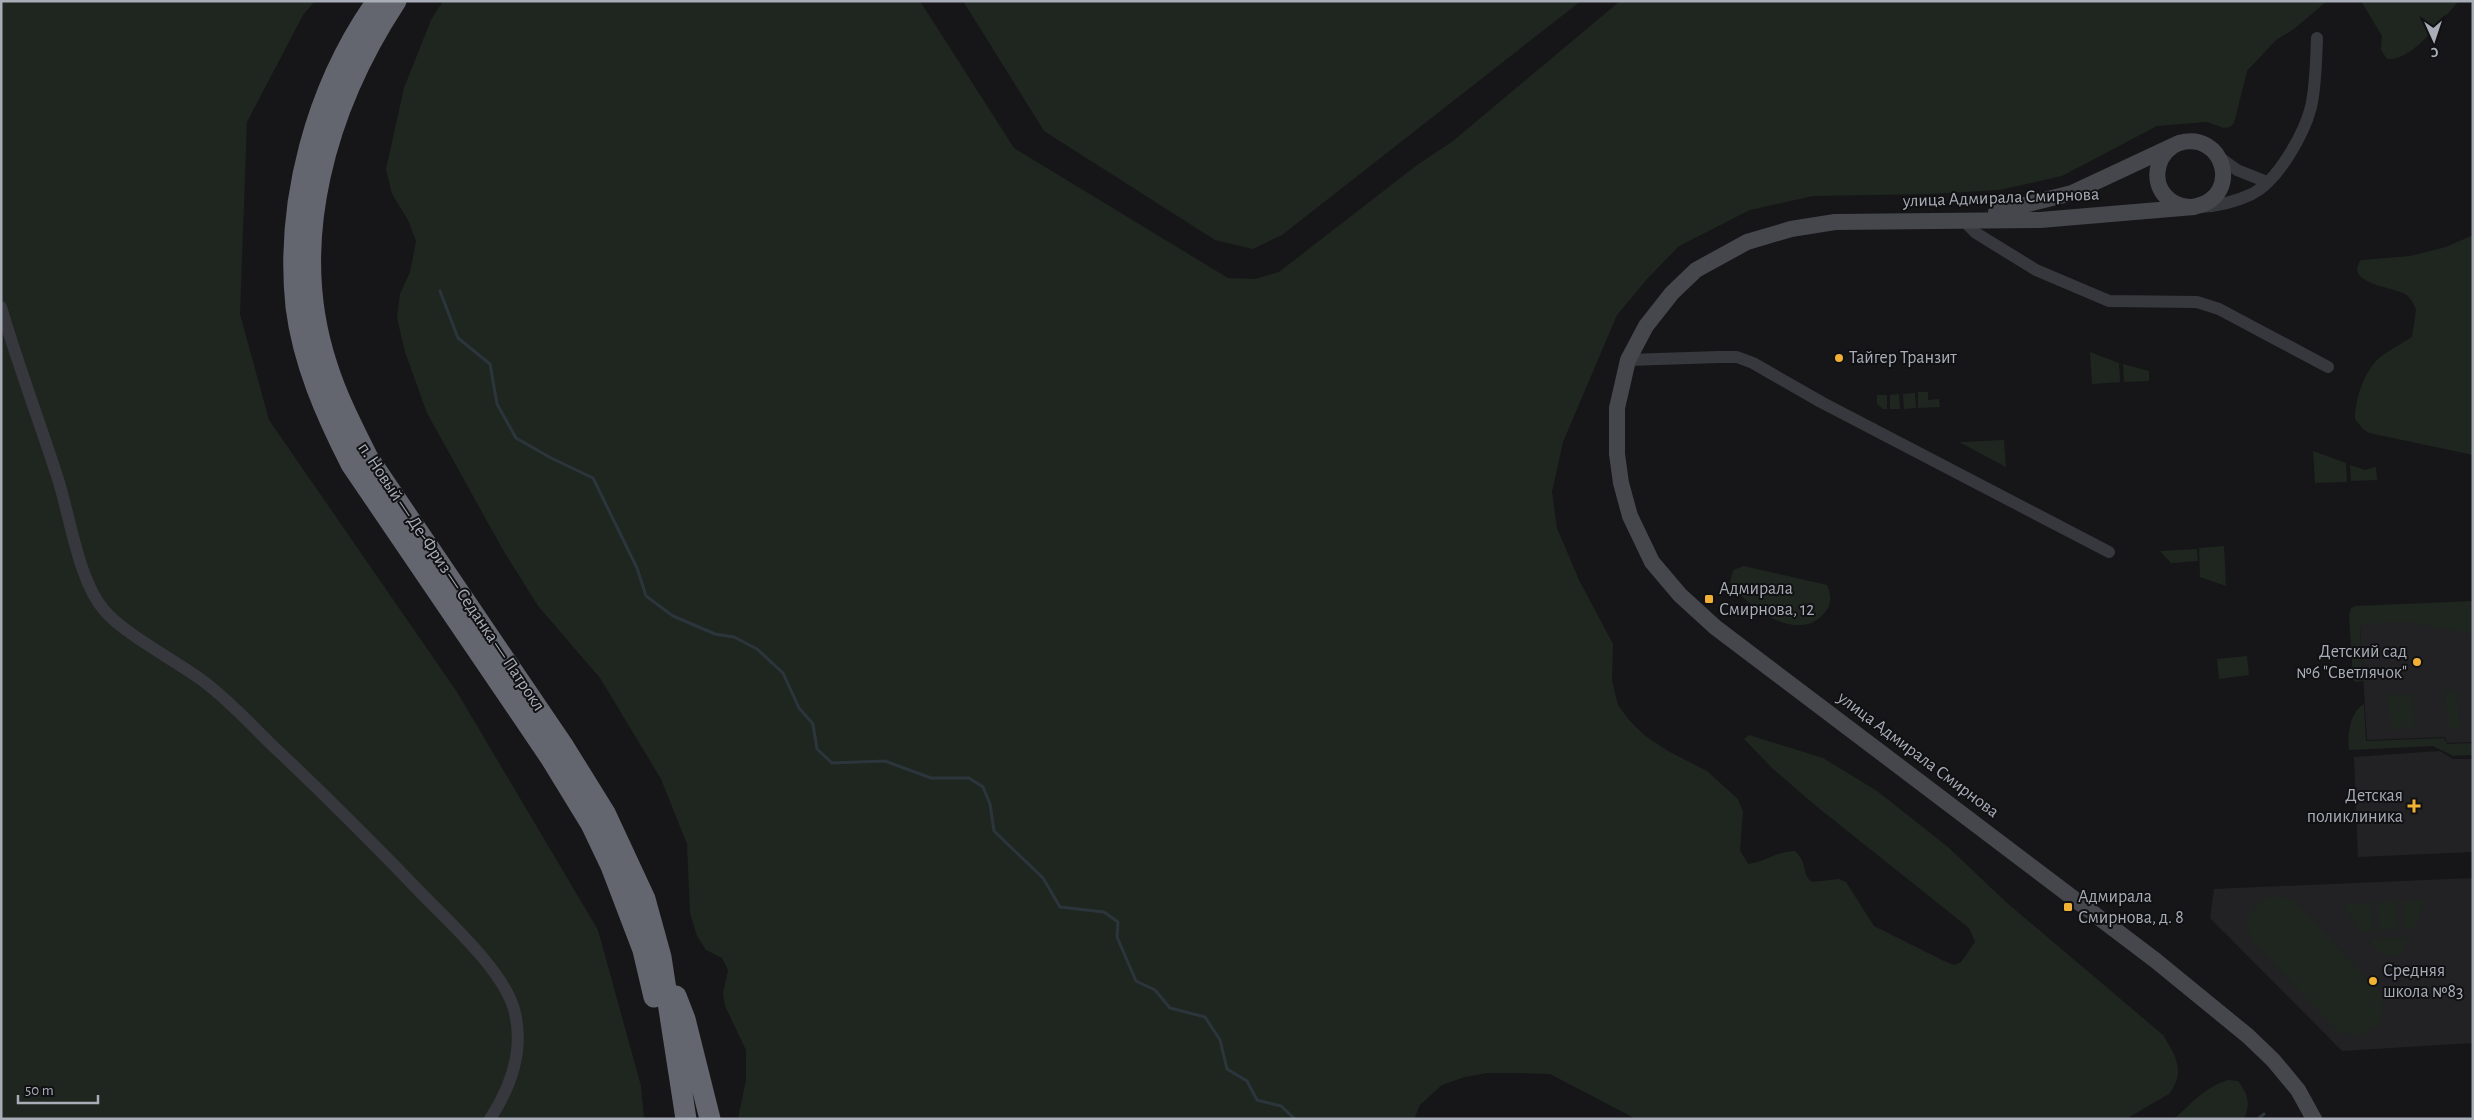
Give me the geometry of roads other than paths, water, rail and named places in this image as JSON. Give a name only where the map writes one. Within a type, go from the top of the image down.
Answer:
[{"type":"highway","name":"п. Новый — Де-Фриз — Седанка — Патрокл","points":[[377,1],[353,40],[331,87],[305,163],[294,239],[296,308],[302,341],[328,420],[351,464],[550,757],[591,824],[611,866],[642,950],[653,991],[671,1119]]},
{"type":"highway","name":"п. Новый — Де-Фриз — Седанка — Патрокл","points":[[396,1],[368,46],[328,143],[321,168],[311,241],[311,268],[314,305],[327,364],[346,414],[368,458],[559,738],[605,813],[646,899],[661,957],[686,1119]]},
{"type":"highway","points":[[661,957],[685,1019],[710,1119]]},
{"type":"street","name":"улица Адмирала Смирнова","points":[[2314,1119],[2298,1090],[2273,1060],[2248,1036],[2155,960],[1715,627],[1680,594],[1652,562],[1630,516],[1621,483],[1617,454],[1616,408],[1628,360],[1646,326],[1672,293],[1696,270],[1747,242],[1791,229],[1835,222],[1962,219],[2040,220],[2230,203],[2253,193],[2267,182],[2284,162],[2308,120],[2314,90],[2317,38]]},
{"type":"street","points":[[1962,219],[2028,206],[2072,193],[2187,141],[2198,142],[2210,148],[2237,170],[2267,182]]},
{"type":"street","points":[[2174,146],[2167,151],[2159,163],[2157,174],[2164,194],[2173,202],[2194,207],[2207,202],[2219,190],[2223,172],[2219,157]]},
{"type":"street","points":[[1962,219],[1976,233],[2036,270],[2109,301],[2197,302],[2219,309],[2328,367]]},
{"type":"street","points":[[1,307],[17,362],[58,478],[86,579],[103,610],[128,631],[205,682],[344,812],[467,940],[496,975],[515,1012],[518,1054],[502,1099],[490,1119]]},
{"type":"street","points":[[1628,360],[1719,356],[1737,357],[1745,360],[2109,552]]},
{"type":"waterway","points":[[440,291],[458,338],[490,364],[497,404],[516,438],[551,458],[593,478],[637,568],[646,596],[673,616],[715,634],[734,637],[757,649],[783,673],[799,708],[813,724],[817,749],[832,763],[885,761],[931,778],[969,778],[983,787],[990,804],[994,831],[1043,878],[1060,907],[1104,912],[1118,922],[1117,937],[1136,981],[1155,990],[1170,1008],[1205,1017],[1220,1040],[1227,1069],[1247,1081],[1257,1100],[1281,1106],[1295,1119]]},
{"type":"waterway","points":[[2258,1119],[2264,1114]]},
{"type":"place","name":"Тайгер Транзит","points":[[1839,358]]},
{"type":"place","name":"Адмирала Смирнова, 12","points":[[1709,599]]},
{"type":"place","name":"Детский сад №6 \"Светлячок\"","points":[[2417,662]]},
{"type":"place","name":"Детская поликлиника","points":[[2414,806]]},
{"type":"place","name":"Адмирала Смирнова, д. 8","points":[[2068,907]]},
{"type":"place","name":"Средняя школа №83","points":[[2373,981]]}]
